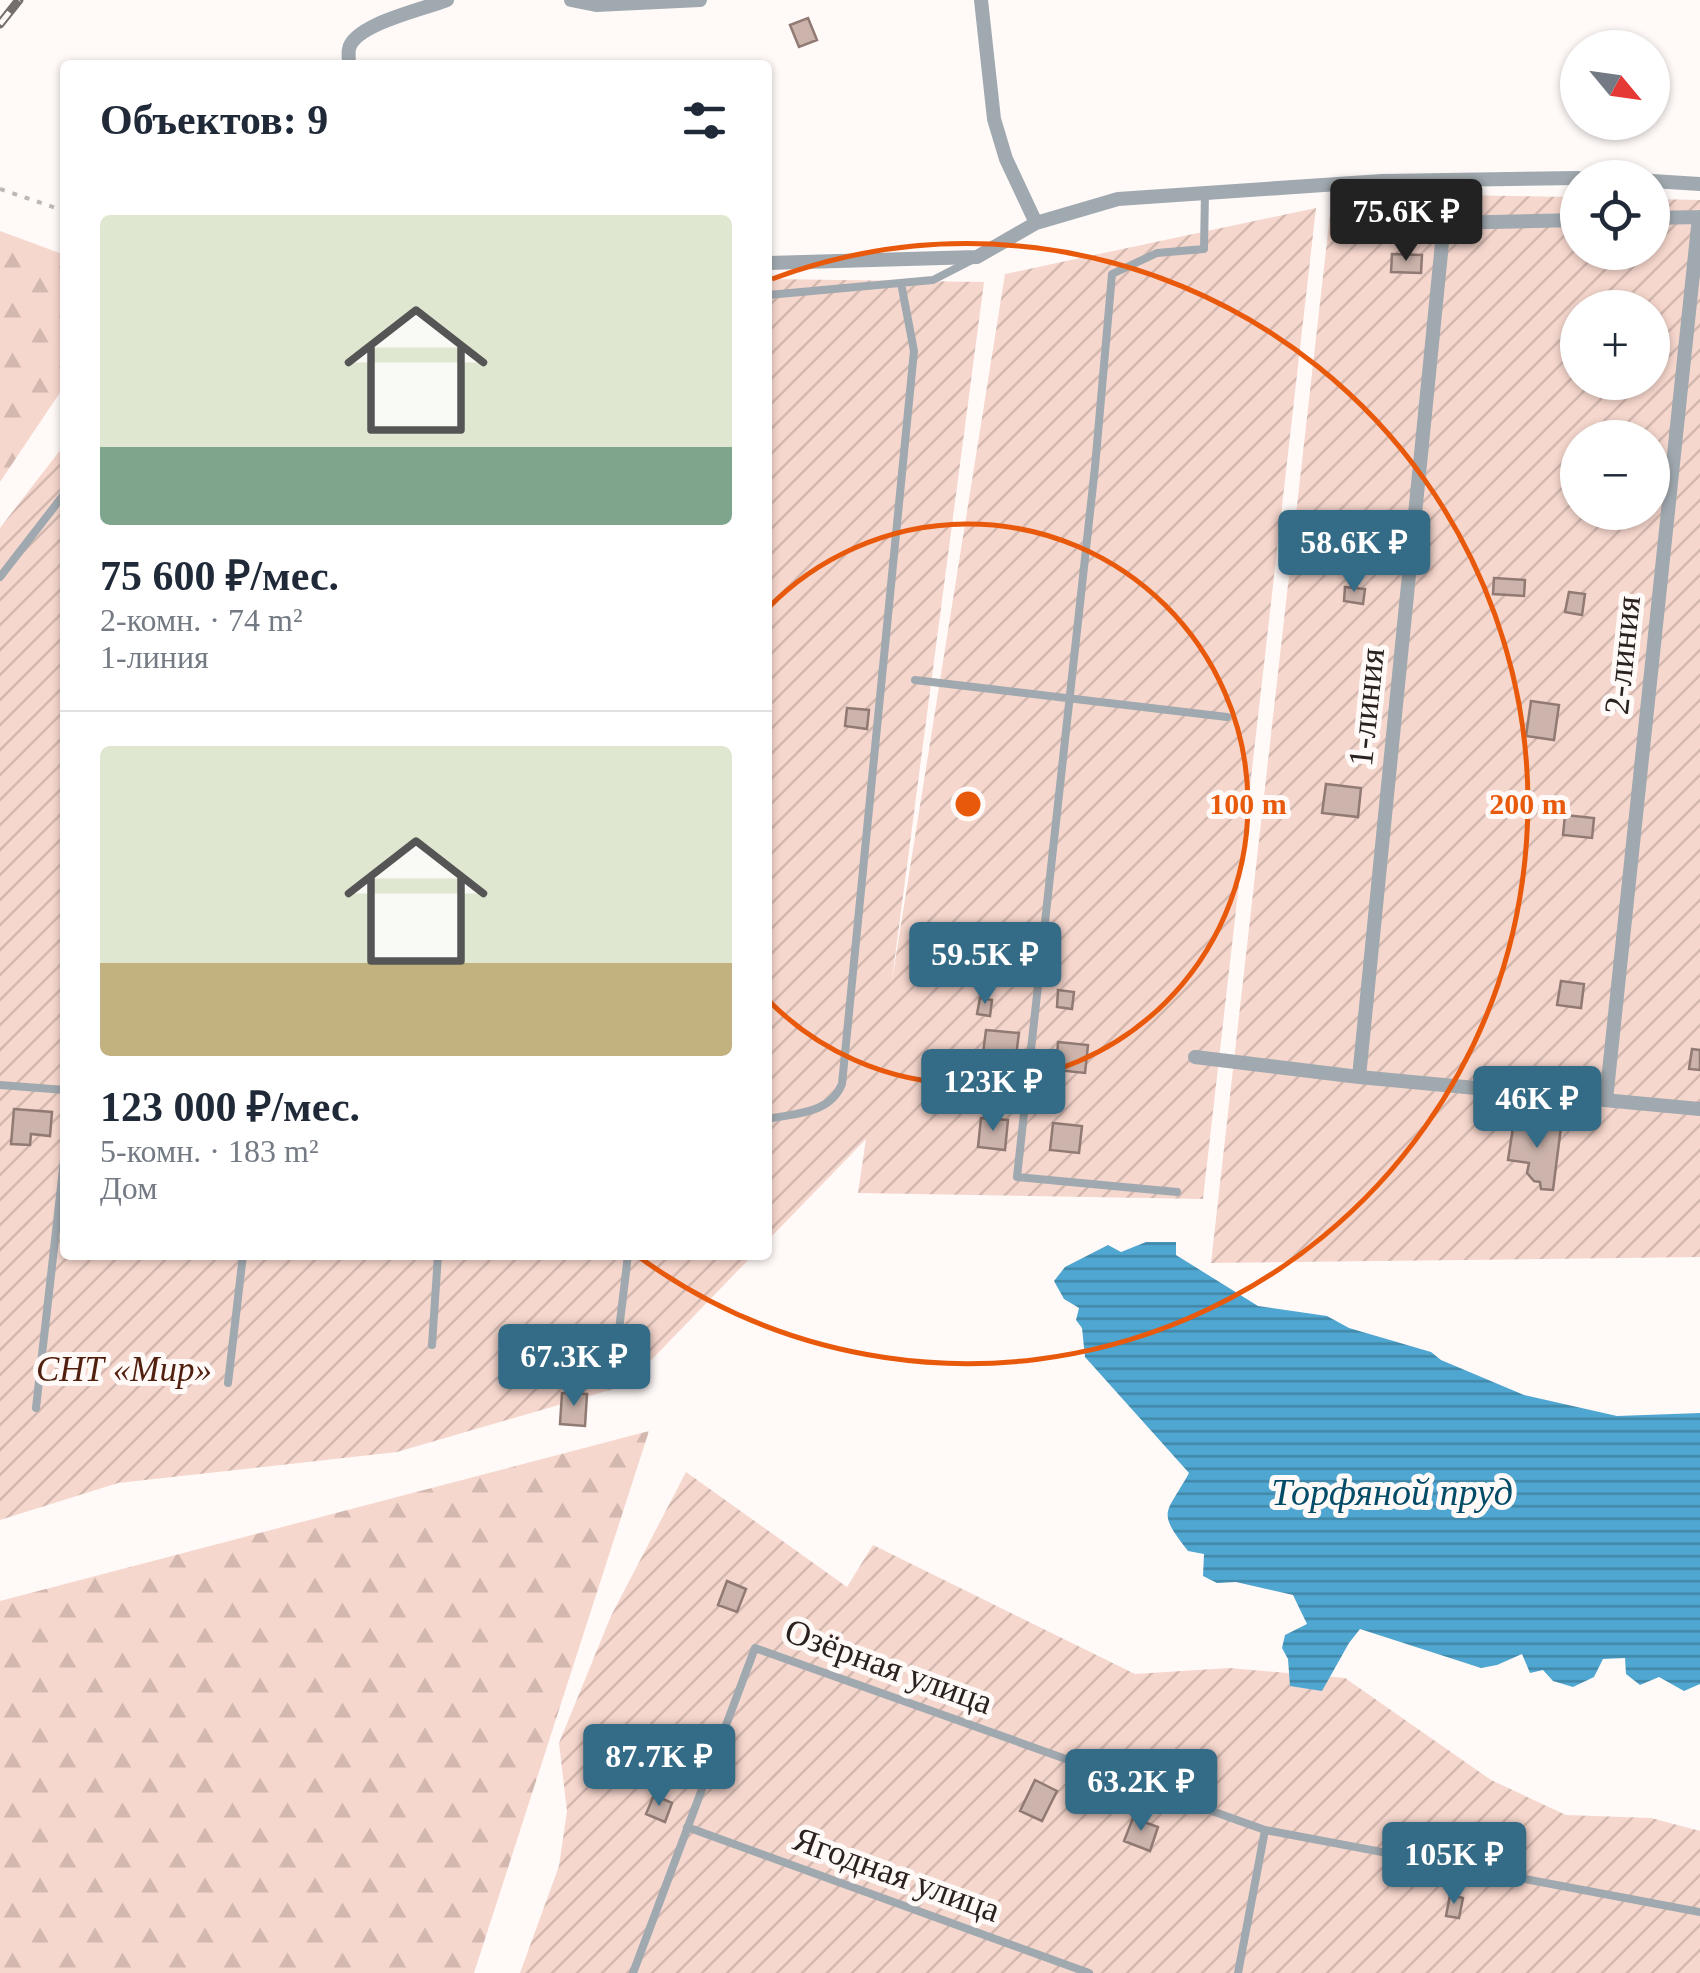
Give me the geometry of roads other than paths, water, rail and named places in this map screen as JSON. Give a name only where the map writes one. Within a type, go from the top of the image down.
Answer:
[{"type":"street","points":[[350,60],[349,48],[367,28],[447,0]]},
{"type":"street","points":[[571,0],[596,6],[700,0]]},
{"type":"street","points":[[981,0],[994,120],[1006,160],[1036,223]]},
{"type":"street","points":[[772,263],[978,257],[1036,223],[1118,198],[1382,181],[1560,178]]},
{"type":"street","points":[[1670,182],[1700,184]]},
{"type":"street","points":[[1670,218],[1699,217]]},
{"type":"street","name":"2-линия","points":[[1606,1100],[1699,217]]},
{"type":"street","name":"1-линия","points":[[1359,1077],[1444,223],[1560,220]]},
{"type":"street","points":[[1196,1058],[1700,1109]]},
{"type":"lane","points":[[1177,1192],[1017,1177],[1095,467],[1112,274],[1157,253],[1204,248],[1204,192]]},
{"type":"lane","points":[[772,295],[934,280],[978,257]]},
{"type":"lane","points":[[772,1117],[825,1107],[836,1098],[842,1084],[914,351],[902,283]]},
{"type":"lane","points":[[0,577],[60,500]]},
{"type":"lane","points":[[915,680],[1227,718]]},
{"type":"lane","points":[[0,1085],[60,1090]]},
{"type":"lane","points":[[36,1408],[60,1195]]},
{"type":"lane","points":[[228,1383],[242,1260]]},
{"type":"lane","points":[[432,1345],[438,1260]]},
{"type":"lane","points":[[615,1363],[627,1260]]},
{"type":"lane","name":"Озёрная улица","points":[[687,1827],[755,1648],[1265,1830],[1700,1912]]},
{"type":"lane","points":[[632,1973],[687,1827]]},
{"type":"lane","name":"Ягодная улица","points":[[687,1827],[1089,1973]]},
{"type":"lane","points":[[1238,1973],[1265,1830]]},
{"type":"water","name":"Торфяной пруд","points":[[1146,1242],[1176,1242],[1176,1255],[1258,1306],[1327,1316],[1349,1328],[1431,1352],[1441,1360],[1524,1395],[1617,1416],[1700,1413],[1700,1684],[1684,1691],[1659,1677],[1640,1685],[1626,1674],[1625,1658],[1603,1659],[1594,1677],[1573,1687],[1553,1681],[1543,1670],[1530,1673],[1522,1654],[1481,1668],[1360,1629],[1322,1691],[1290,1686],[1288,1659],[1282,1648],[1285,1635],[1307,1624],[1293,1595],[1236,1582],[1217,1583],[1203,1576],[1204,1554],[1188,1551],[1168,1519],[1170,1505],[1189,1473],[1085,1357],[1082,1328],[1076,1320],[1079,1308],[1064,1299],[1054,1281],[1065,1267],[1108,1245],[1121,1252]]},
{"type":"railway","points":[[0,24],[19,0]]},
{"type":"park label","name":"СНТ «Мир»","points":[[124,1369]]}]
